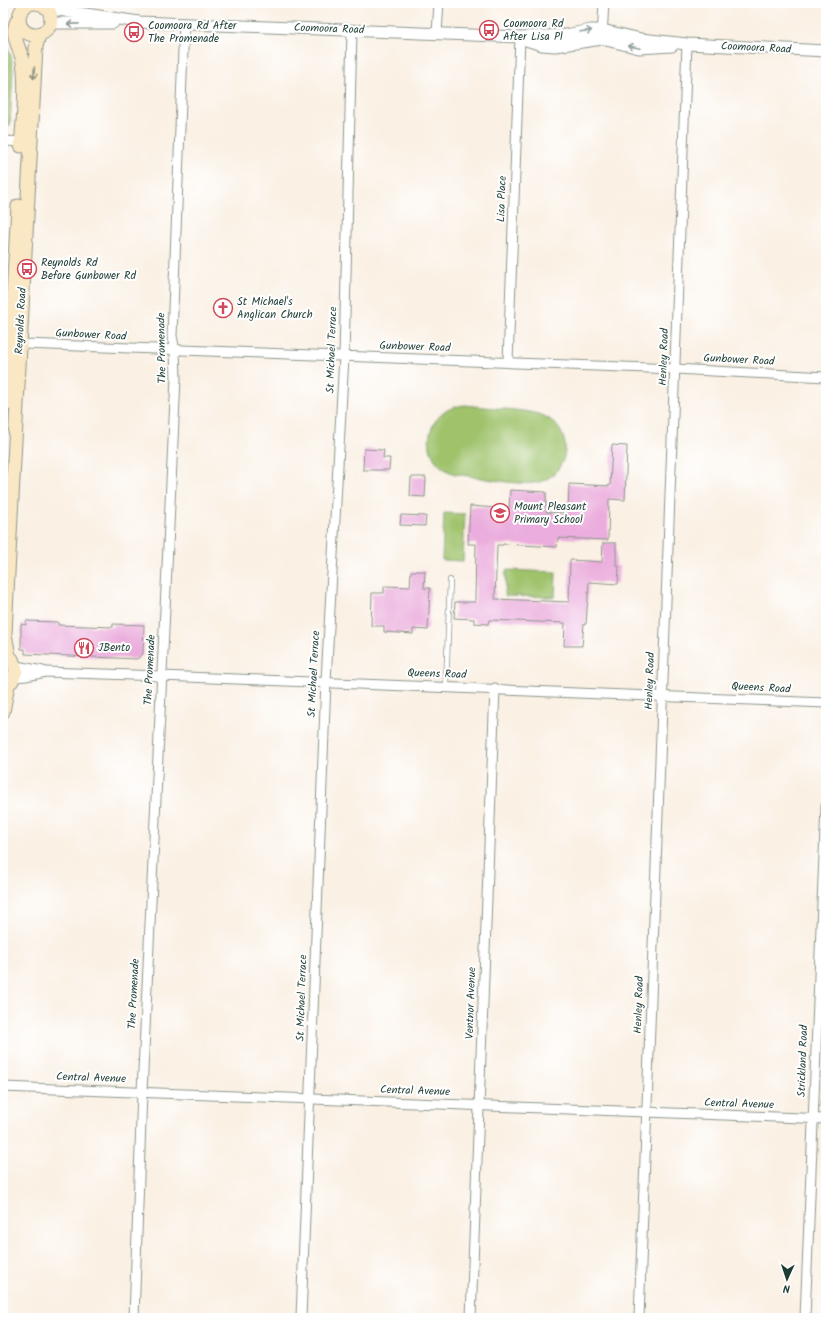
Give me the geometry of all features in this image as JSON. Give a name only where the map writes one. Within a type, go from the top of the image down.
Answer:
[{"type":"main road","points":[[29,5],[43,6],[50,15],[50,24],[46,30],[39,34],[29,34],[25,32],[19,23],[21,10],[29,5]]},
{"type":"main road","name":"Reynolds Road","points":[[21,10],[15,22],[14,31],[24,75],[26,142]]},
{"type":"main road","name":"Reynolds Road","points":[[3,712],[9,671],[5,634],[11,342],[19,265],[26,142],[39,34]]},
{"type":"main road","name":"Reynolds Road","points":[[3,498],[8,483]]},
{"type":"street","points":[[437,33],[439,3]]},
{"type":"street","points":[[602,35],[604,3]]},
{"type":"street","name":"Coomoora Road","points":[[43,6],[139,22]]},
{"type":"street","name":"Coomoora Road","points":[[50,24],[139,22],[437,33],[520,37],[542,45],[555,46],[602,35],[639,48],[662,48],[687,44],[826,51]]},
{"type":"street","name":"The Promenade","points":[[134,1318],[142,1092],[176,378],[175,351],[172,336],[184,24]]},
{"type":"street","name":"St Michael Terrace","points":[[301,1318],[326,682],[344,356],[352,30]]},
{"type":"street","name":"Lisa Place","points":[[508,362],[520,37]]},
{"type":"street","name":"Henley Road","points":[[639,1318],[661,696],[687,44]]},
{"type":"street","points":[[3,141],[26,142]]},
{"type":"street","name":"Gunbower Road","points":[[11,342],[175,351],[508,362],[826,377]]},
{"type":"street","name":"Queens Road","points":[[9,671],[26,676],[46,672],[446,686],[826,703]]},
{"type":"street","name":"Ventnor Avenue","points":[[471,1318],[495,688]]},
{"type":"street","name":"Strickland Road","points":[[805,1318],[826,806]]},
{"type":"street","name":"Central Avenue","points":[[3,1087],[826,1119]]},
{"type":"lane","points":[[446,686],[450,580]]},
{"type":"green space","points":[[3,34],[11,56],[13,69],[10,125],[5,130],[3,130]]},
{"type":"green space","points":[[466,405],[528,412],[544,416],[552,421],[558,427],[565,444],[564,458],[557,470],[553,475],[541,482],[526,483],[506,482],[455,474],[442,467],[434,458],[430,447],[430,435],[434,424],[441,415],[452,408]]},
{"type":"green space","points":[[444,513],[465,514],[463,561],[442,560]]},
{"type":"green space","points":[[506,570],[556,572],[555,597],[505,596]]},
{"type":"building","points":[[612,445],[627,446],[625,500],[609,499],[608,540],[558,538],[557,547],[497,545],[495,599],[569,602],[570,560],[602,562],[603,543],[616,543],[616,566],[619,566],[618,584],[589,582],[586,624],[584,624],[582,646],[564,646],[565,623],[489,620],[488,624],[474,623],[474,619],[454,618],[455,602],[475,602],[476,544],[468,544],[470,506],[509,509],[510,490],[546,492],[546,512],[566,513],[568,512],[569,484],[610,486]]},
{"type":"building","points":[[364,449],[384,450],[383,458],[390,458],[389,470],[363,470]]},
{"type":"building","points":[[411,477],[426,477],[425,497],[410,496]]},
{"type":"building","points":[[401,515],[426,516],[425,526],[400,525]]},
{"type":"building","points":[[411,571],[425,571],[424,588],[430,588],[428,630],[413,629],[413,634],[384,632],[384,626],[371,626],[372,593],[384,593],[384,586],[410,587]]},
{"type":"building","points":[[26,621],[58,622],[58,625],[113,627],[113,624],[144,625],[143,654],[137,659],[25,654],[25,649],[21,649],[21,624],[26,625]]},
{"type":"place","name":"Coomoora Rd After Lisa Pl","points":[[489,30]]},
{"type":"place","name":"Coomoora Rd After The Promenade","points":[[134,32]]},
{"type":"place","name":"Reynolds Rd Before Gunbower Rd","points":[[27,269]]},
{"type":"place","name":"St Michael's Anglican Church","points":[[223,308]]},
{"type":"place","name":"Mount Pleasant Primary School","points":[[500,513]]},
{"type":"place","name":"JBento","points":[[84,648]]}]
